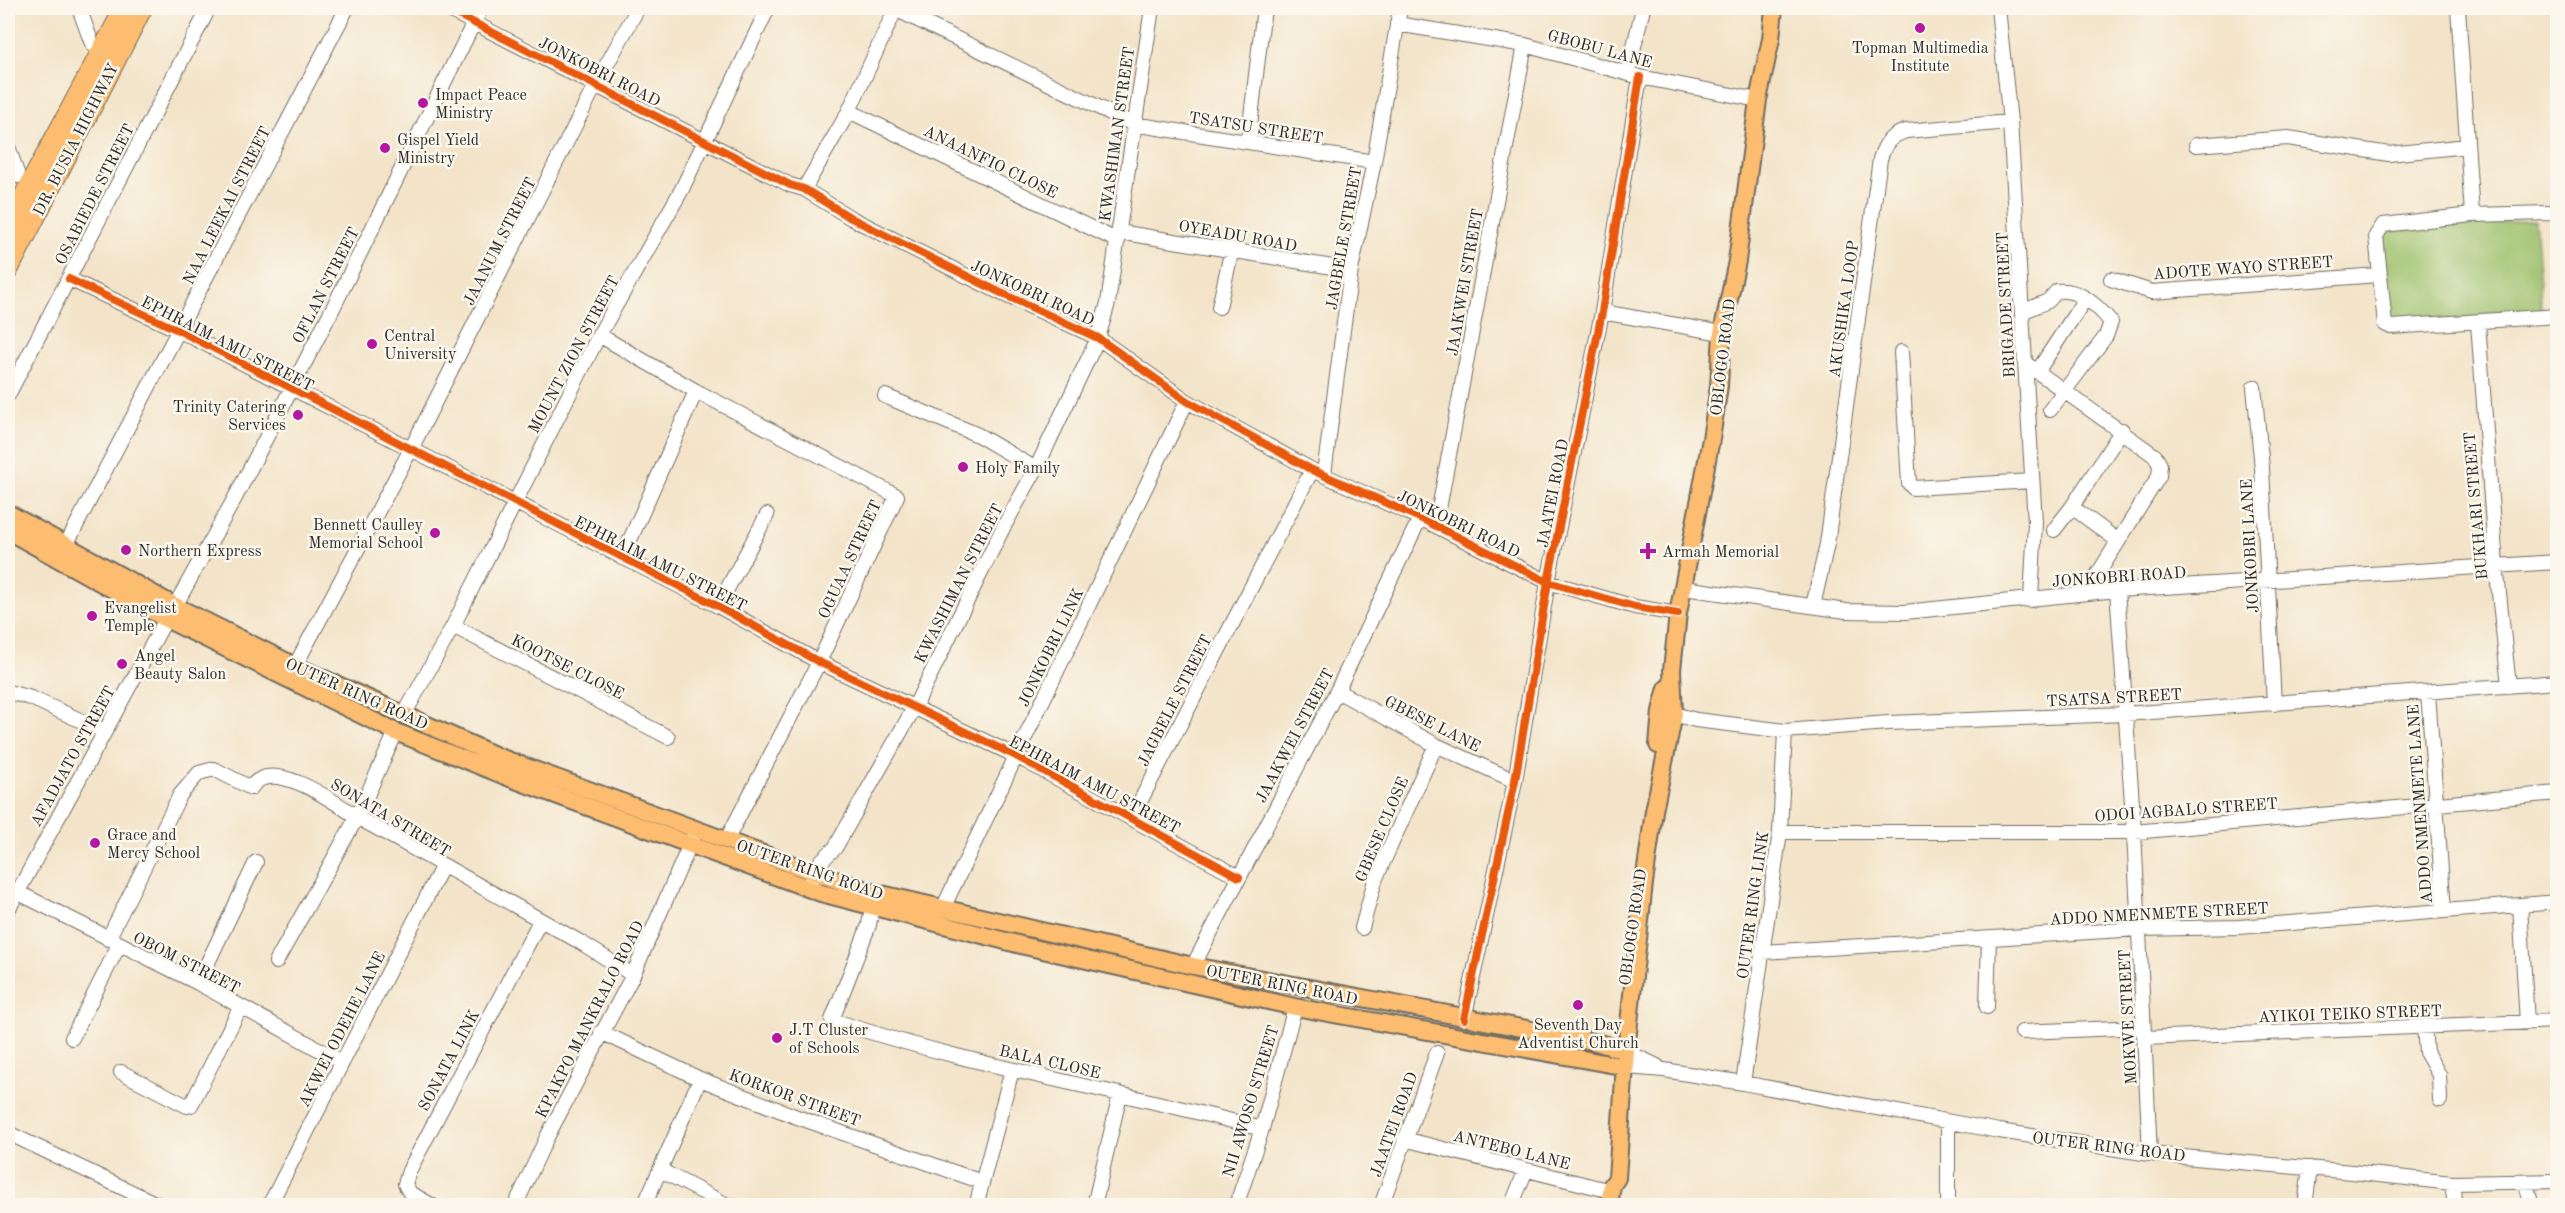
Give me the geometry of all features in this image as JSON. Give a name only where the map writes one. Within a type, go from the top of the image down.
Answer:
[{"type":"highway","name":"DR. BUSIA HIGHWAY","points":[[8,226],[125,8]]},
{"type":"highway","name":"DR. BUSIA HIGHWAY","points":[[8,270],[142,8]]},
{"type":"main road","name":"OBLOGO ROAD","points":[[1611,1194],[1617,1178],[1621,1058],[1678,614],[1719,386],[1722,333],[1737,261],[1758,100],[1771,39],[1774,8]]},
{"type":"main road","name":"OUTER RING ROAD","points":[[8,513],[66,545],[171,613],[499,757],[726,841],[872,907],[1025,946],[1295,1007],[1621,1058]]},
{"type":"main road","name":"OUTER RING ROAD","points":[[8,531],[171,613],[396,732],[690,846],[818,883],[873,892],[1192,966],[1464,1019],[1621,1058]]},
{"type":"street","points":[[79,8],[91,41],[101,55]]},
{"type":"street","name":"OSABIEDE STREET","points":[[8,395],[209,8]]},
{"type":"street","name":"NAA LEEKAI STREET","points":[[66,545],[347,8]]},
{"type":"street","name":"JONKOBRI ROAD","points":[[445,8],[705,139],[790,185],[804,189],[861,223],[1003,294],[1098,338],[1187,401],[1318,472],[1436,525],[1548,582],[1635,607],[1678,614]]},
{"type":"street","name":"OFLAN STREET","points":[[171,613],[236,496],[481,8]]},
{"type":"street","name":"JAANUM STREET","points":[[295,666],[411,449],[596,84],[638,8]]},
{"type":"street","name":"MOUNT ZION STREET","points":[[404,715],[453,626],[599,335],[681,191],[768,8]]},
{"type":"street","points":[[804,189],[849,111],[895,8]]},
{"type":"street","name":"TSATSU STREET","points":[[895,8],[1133,124],[1374,162]]},
{"type":"street","name":"KWASHIMAN STREET","points":[[818,883],[835,848],[914,708],[1004,526],[1036,469],[1098,338],[1108,303],[1152,8]]},
{"type":"street","points":[[1248,142],[1264,8]]},
{"type":"street","name":"JAGBELE STREET","points":[[1131,819],[1318,472],[1351,270],[1374,162],[1400,8]]},
{"type":"street","name":"JAATEI ROAD","points":[[1464,1019],[1515,781],[1548,582],[1602,312],[1643,8]]},
{"type":"street","name":"BRIGADE STREET","points":[[1998,8],[2010,122],[2035,522],[2031,600]]},
{"type":"street","points":[[2458,8],[2472,215]]},
{"type":"street","name":"GBOBU LANE","points":[[1397,24],[1525,45],[1634,75],[1758,100]]},
{"type":"street","name":"JAAKWEI STREET","points":[[1436,525],[1525,45]]},
{"type":"street","name":"ANAANFIO CLOSE","points":[[849,111],[1118,236]]},
{"type":"street","name":"AKUSHIKA LOOP","points":[[1813,606],[1827,544],[1880,159],[1884,147],[1896,134],[1906,131],[2010,122]]},
{"type":"street","points":[[2196,146],[2288,138],[2389,154],[2468,146]]},
{"type":"street","points":[[8,146],[18,176]]},
{"type":"street","points":[[2558,217],[2552,213],[2472,215],[2379,227],[2376,236],[2378,275],[2385,324],[2391,327],[2558,316]]},
{"type":"street","name":"OYEADU ROAD","points":[[1118,236],[1232,249],[1351,270]]},
{"type":"street","points":[[1219,308],[1232,249]]},
{"type":"street","name":"ADOTE WAYO STREET","points":[[2111,279],[2152,292],[2378,275]]},
{"type":"street","name":"EPHRAIM AMU STREET","points":[[69,279],[180,331],[290,390],[411,449],[718,606],[819,662],[1016,756],[1239,877]]},
{"type":"street","points":[[2022,312],[2048,301],[2057,291],[2075,291],[2104,314],[2111,327],[2050,410]]},
{"type":"street","points":[[2037,372],[2085,299]]},
{"type":"street","points":[[1602,312],[1722,333]]},
{"type":"street","name":"BUKHARI STREET","points":[[2478,323],[2496,565],[2509,686]]},
{"type":"street","name":"OGUAA STREET","points":[[599,335],[696,391],[897,496],[819,662],[726,841]]},
{"type":"street","points":[[1901,352],[1909,483],[1913,488],[2032,481]]},
{"type":"street","points":[[2025,363],[2064,393],[2122,430],[2155,456],[2160,465],[2159,476],[2116,540],[2086,593]]},
{"type":"street","name":"JONKOBRI LANE","points":[[2253,387],[2260,445],[2274,704]]},
{"type":"street","points":[[621,558],[696,391]]},
{"type":"street","points":[[885,396],[978,435],[1036,469]]},
{"type":"street","name":"JONKOBRI LINK","points":[[943,908],[1187,401]]},
{"type":"street","points":[[2054,530],[2072,507],[2122,430]]},
{"type":"street","points":[[2072,507],[2116,540]]},
{"type":"street","points":[[718,606],[767,515]]},
{"type":"street","name":"JAAKWEI STREET","points":[[1192,966],[1337,691],[1420,518]]},
{"type":"street","name":"JONKOBRI ROAD","points":[[1684,588],[1846,611],[1905,612],[2117,590],[2558,562]]},
{"type":"street","name":"MOKWE STREET","points":[[2117,590],[2134,832],[2150,1154]]},
{"type":"street","name":"AFADJATO STREET","points":[[8,910],[104,731],[171,613]]},
{"type":"street","name":"KOOTSE CLOSE","points":[[453,626],[668,737]]},
{"type":"street","name":"TSATSA STREET","points":[[1667,713],[1743,727],[1785,731],[1888,723],[2125,714],[2558,682]]},
{"type":"street","name":"GBESE LANE","points":[[1337,691],[1436,745],[1515,781]]},
{"type":"street","points":[[8,692],[31,699],[104,731]]},
{"type":"street","name":"ADDO NMENMETE LANE","points":[[2427,693],[2444,911]]},
{"type":"street","name":"OUTER RING LINK","points":[[1743,1083],[1780,832],[1785,731]]},
{"type":"street","points":[[276,962],[357,817],[396,732]]},
{"type":"street","name":"GBESE CLOSE","points":[[1362,928],[1375,880],[1436,745]]},
{"type":"street","name":"SONATA STREET","points":[[114,942],[180,795],[199,773],[213,769],[251,789],[257,782],[279,776],[324,794],[357,817],[442,867],[633,975]]},
{"type":"street","name":"ODOI AGBALO STREET","points":[[1780,832],[2134,832],[2558,793]]},
{"type":"street","name":"KPAKPO MANKRALO ROAD","points":[[515,1206],[601,1032],[633,975],[696,829]]},
{"type":"street","points":[[198,983],[256,862]]},
{"type":"street","name":"AKWEI ODEHE LANE","points":[[269,1206],[442,867]]},
{"type":"street","name":"OBOM STREET","points":[[17,892],[198,983],[342,1062]]},
{"type":"street","name":"ADDO NMENMETE STREET","points":[[1762,952],[2139,929],[2239,927],[2558,902]]},
{"type":"street","points":[[2520,905],[2528,1023]]},
{"type":"street","name":"BALA CLOSE","points":[[872,907],[869,925],[832,1020],[1012,1070],[1177,1106],[1262,1129]]},
{"type":"street","name":"SONATA LINK","points":[[433,1206],[410,1193],[405,1184],[409,1171],[540,921]]},
{"type":"street","points":[[1987,1007],[1989,939]]},
{"type":"street","points":[[72,1038],[114,942]]},
{"type":"street","name":"NII AWOSO STREET","points":[[1236,1206],[1262,1129],[1295,1007]]},
{"type":"street","points":[[121,1072],[187,1106],[191,1105],[240,1008]]},
{"type":"street","name":"AYIKOI TEIKO STREET","points":[[2022,1032],[2144,1033],[2558,1021]]},
{"type":"street","points":[[2424,1026],[2426,1052],[2439,1075],[2440,1100]]},
{"type":"street","name":"KORKOR STREET","points":[[601,1032],[700,1079],[797,1117],[982,1182]]},
{"type":"street","name":"JAATEI ROAD","points":[[1381,1206],[1437,1053]]},
{"type":"street","name":"OUTER RING ROAD","points":[[1621,1058],[1664,1070],[1948,1122],[2150,1154],[2310,1167],[2452,1184],[2526,1184],[2558,1181]]},
{"type":"street","points":[[976,1206],[1012,1070]]},
{"type":"street","points":[[644,1206],[700,1079]]},
{"type":"street","points":[[1094,1206],[1120,1094]]},
{"type":"street","points":[[1948,1122],[1948,1206]]},
{"type":"street","points":[[8,1133],[142,1202],[161,1206]]},
{"type":"street","name":"ANTEBO LANE","points":[[1404,1139],[1611,1194]]},
{"type":"street","points":[[2305,1206],[2310,1167]]},
{"type":"street","points":[[660,1170],[729,1206]]},
{"type":"street","points":[[1511,1206],[1526,1170]]},
{"type":"street","points":[[2452,1184],[2455,1206]]},
{"type":"street","points":[[2526,1184],[2532,1206]]},
{"type":"green space","points":[[2535,220],[2542,313],[2388,324],[2381,231]]},
{"type":"cycle path","points":[[445,8],[790,185],[804,189],[851,218],[1003,294],[1098,338],[1187,401],[1312,470],[1420,518],[1548,582],[1635,607],[1678,614]]},
{"type":"cycle path","points":[[1464,1019],[1515,781],[1548,582],[1602,312],[1640,77]]},
{"type":"cycle path","points":[[69,279],[180,331],[718,606],[819,662],[1016,756],[1239,877]]},
{"type":"place","name":"Topman Multimedia Institute","points":[[1920,28]]},
{"type":"place","name":"Impact Peace Ministry","points":[[423,103]]},
{"type":"place","name":"Gispel Yield Ministry","points":[[385,148]]},
{"type":"place","name":"Central University","points":[[372,344]]},
{"type":"place","name":"Trinity Catering Services","points":[[298,415]]},
{"type":"place","name":"Holy Family","points":[[963,467]]},
{"type":"place","name":"Bennett Caulley Memorial School","points":[[435,533]]},
{"type":"place","name":"Northern Express","points":[[126,550]]},
{"type":"place","name":"Armah Memorial","points":[[1648,551]]},
{"type":"place","name":"Evangelist Temple","points":[[92,616]]},
{"type":"place","name":"Angel Beauty Salon","points":[[122,664]]},
{"type":"place","name":"Grace and Mercy School","points":[[95,843]]},
{"type":"place","name":"Seventh Day Adventist Church","points":[[1578,1005]]},
{"type":"place","name":"J.T Cluster of Schools","points":[[777,1038]]}]
